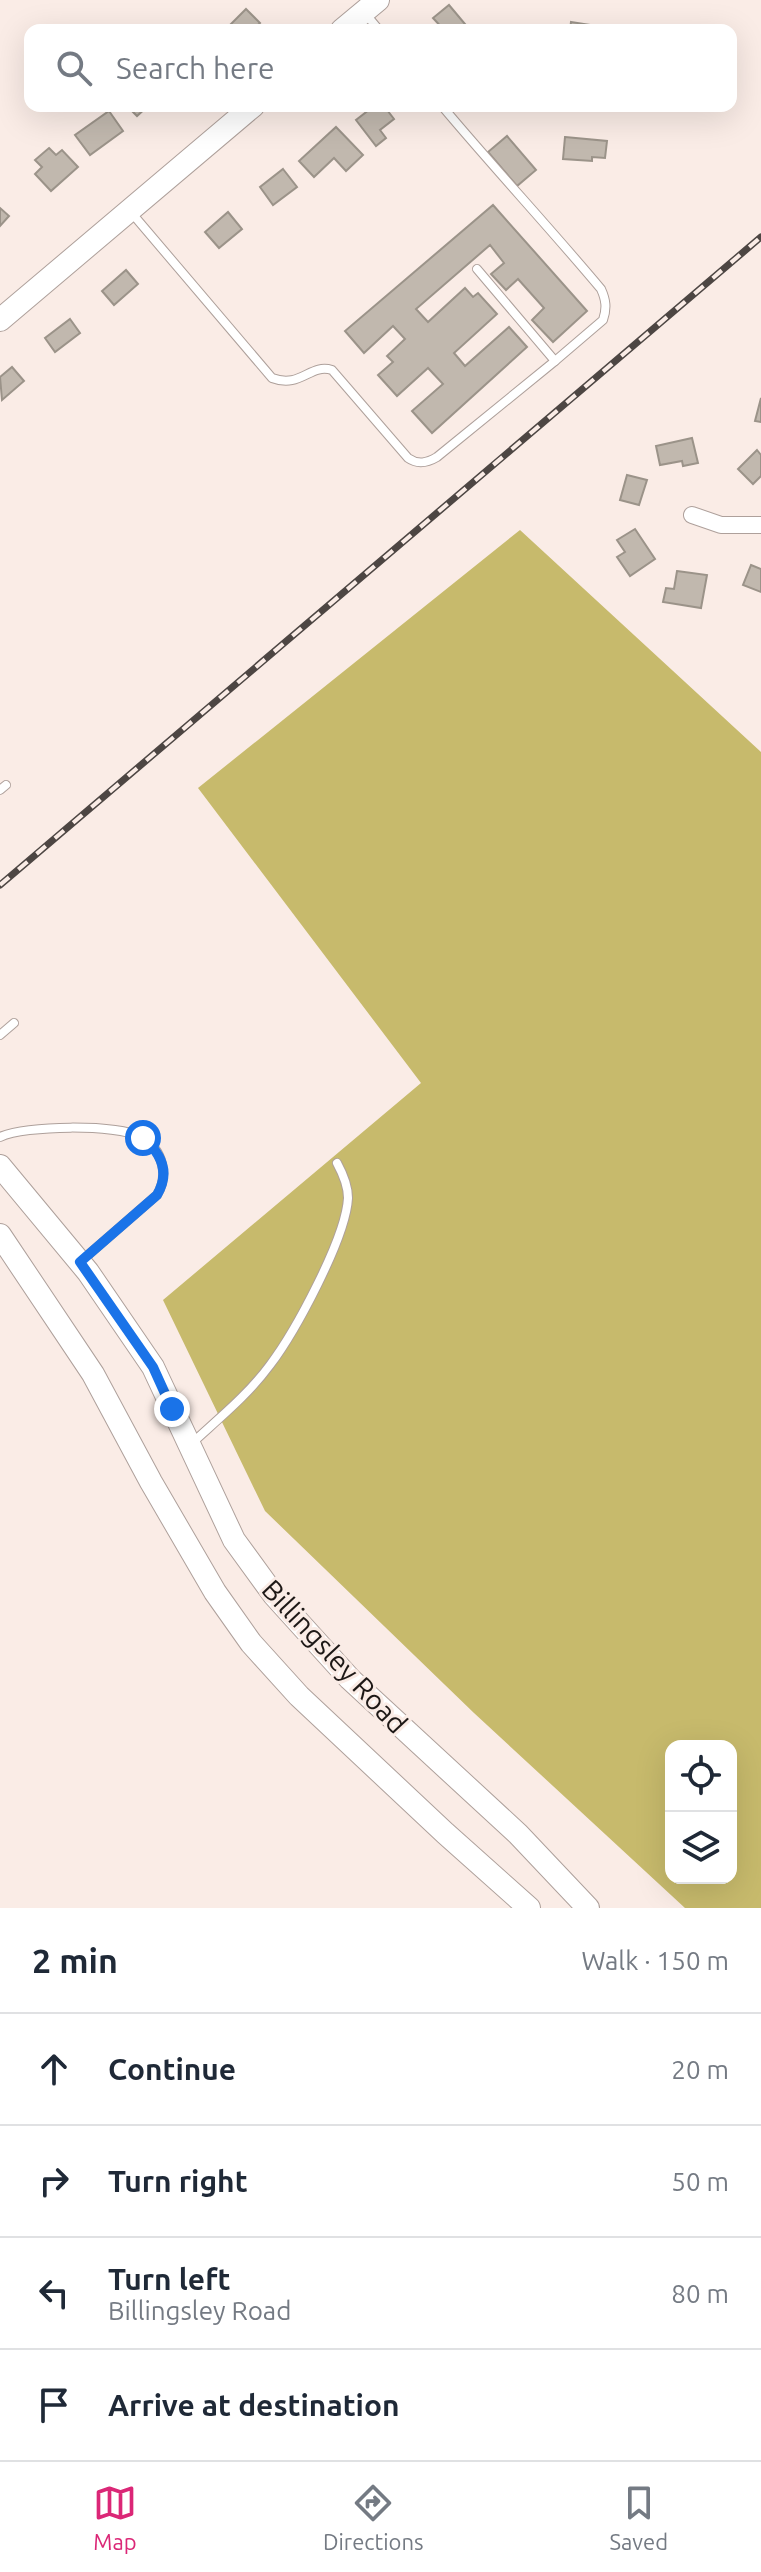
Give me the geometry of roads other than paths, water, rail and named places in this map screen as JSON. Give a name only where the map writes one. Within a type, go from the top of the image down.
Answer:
[{"type":"main road","points":[[349,24],[371,6]]},
{"type":"main road","points":[[0,320],[246,112]]},
{"type":"main road","name":"Billingsley Road","points":[[0,1166],[80,1262],[153,1367],[234,1540],[299,1626],[350,1679],[518,1834],[588,1908]]},
{"type":"main road","name":"Billingsley Road","points":[[0,1235],[93,1374],[215,1592],[251,1643],[299,1696],[529,1908]]},
{"type":"street","points":[[692,515],[721,525],[761,525]]},
{"type":"lane","points":[[129,211],[272,378],[290,382],[324,367],[332,370],[408,458],[414,462],[429,462],[555,361],[603,320],[606,312],[601,289],[447,112]]},
{"type":"lane","points":[[477,269],[555,361]]},
{"type":"lane","points":[[0,1035],[14,1023]]},
{"type":"lane","points":[[0,1137],[52,1127],[97,1129],[143,1138],[160,1158],[164,1170],[163,1184],[157,1195],[80,1262]]},
{"type":"lane","points":[[190,1445],[241,1398],[270,1365],[314,1290],[345,1217],[348,1196],[346,1180],[337,1163]]},
{"type":"railway","points":[[0,885],[761,237]]}]
